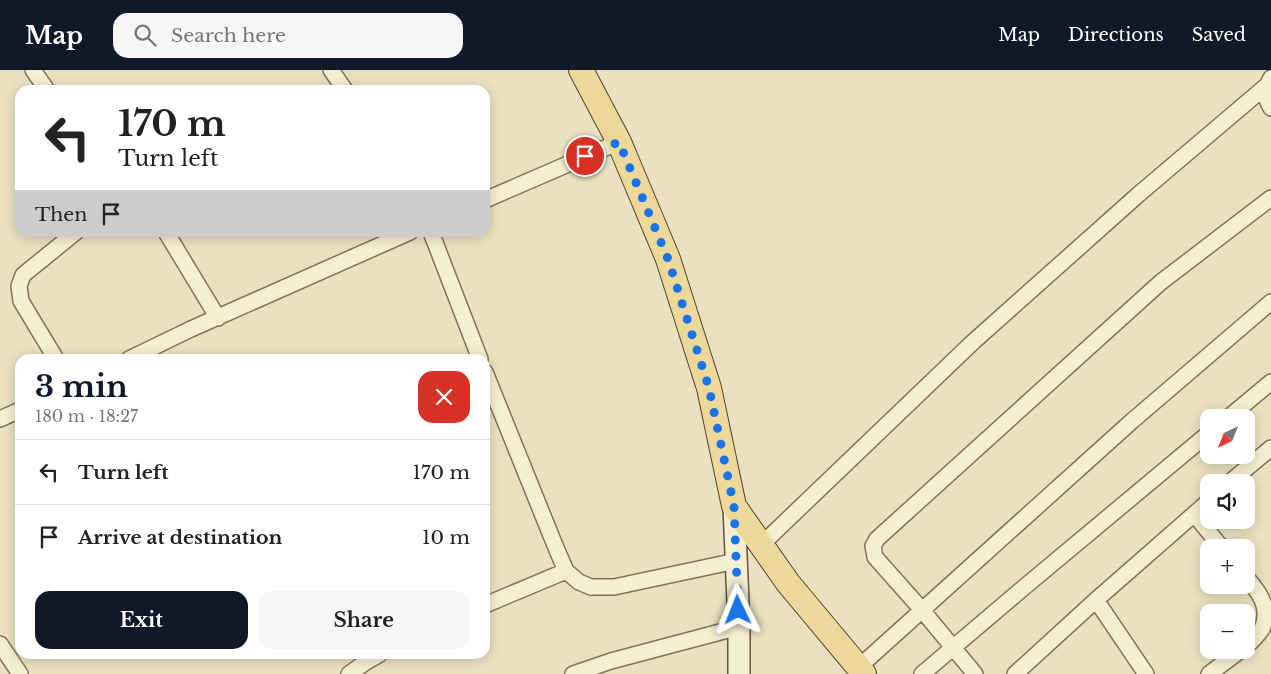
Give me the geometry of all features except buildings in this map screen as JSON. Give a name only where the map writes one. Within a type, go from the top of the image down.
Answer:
[{"type":"main road","points":[[581,70],[619,142],[668,259],[706,379],[734,506],[739,674]]},
{"type":"main road","points":[[734,506],[788,583],[862,670]]},
{"type":"street","points":[[33,70],[44,85]]},
{"type":"street","points":[[332,70],[339,85]]},
{"type":"street","points":[[1268,83],[1267,101],[1271,108]]},
{"type":"street","points":[[761,545],[973,342],[1139,194],[1268,83]]},
{"type":"street","points":[[490,198],[619,142]]},
{"type":"street","points":[[975,674],[875,557],[873,546],[877,539],[1161,282],[1271,198]]},
{"type":"street","points":[[53,354],[21,301],[19,286],[23,275],[70,237]]},
{"type":"street","points":[[169,237],[218,318]]},
{"type":"street","points":[[141,354],[399,237]]},
{"type":"street","points":[[433,237],[478,354]]},
{"type":"street","points":[[862,670],[922,610],[1132,421],[1271,302]]},
{"type":"street","points":[[1239,409],[1271,382]]},
{"type":"street","points":[[490,397],[566,571],[579,582],[591,587],[614,587],[736,561]]},
{"type":"street","points":[[0,419],[15,412]]},
{"type":"street","points":[[922,674],[1200,442]]},
{"type":"street","points":[[1240,474],[1271,448]]},
{"type":"street","points":[[1015,674],[1200,509]]},
{"type":"street","points":[[1194,514],[1215,539]]},
{"type":"street","points":[[490,602],[566,571]]},
{"type":"street","points":[[1255,588],[1266,606],[1267,620],[1255,640]]},
{"type":"street","points":[[1096,600],[1146,674]]},
{"type":"street","points":[[573,674],[611,661],[739,627]]},
{"type":"street","points":[[0,644],[20,674]]},
{"type":"street","points":[[349,674],[371,659]]},
{"type":"street","points":[[1209,674],[1229,659]]},
{"type":"route","points":[[585,156],[619,142],[668,259],[709,388],[734,506],[738,610]]}]
